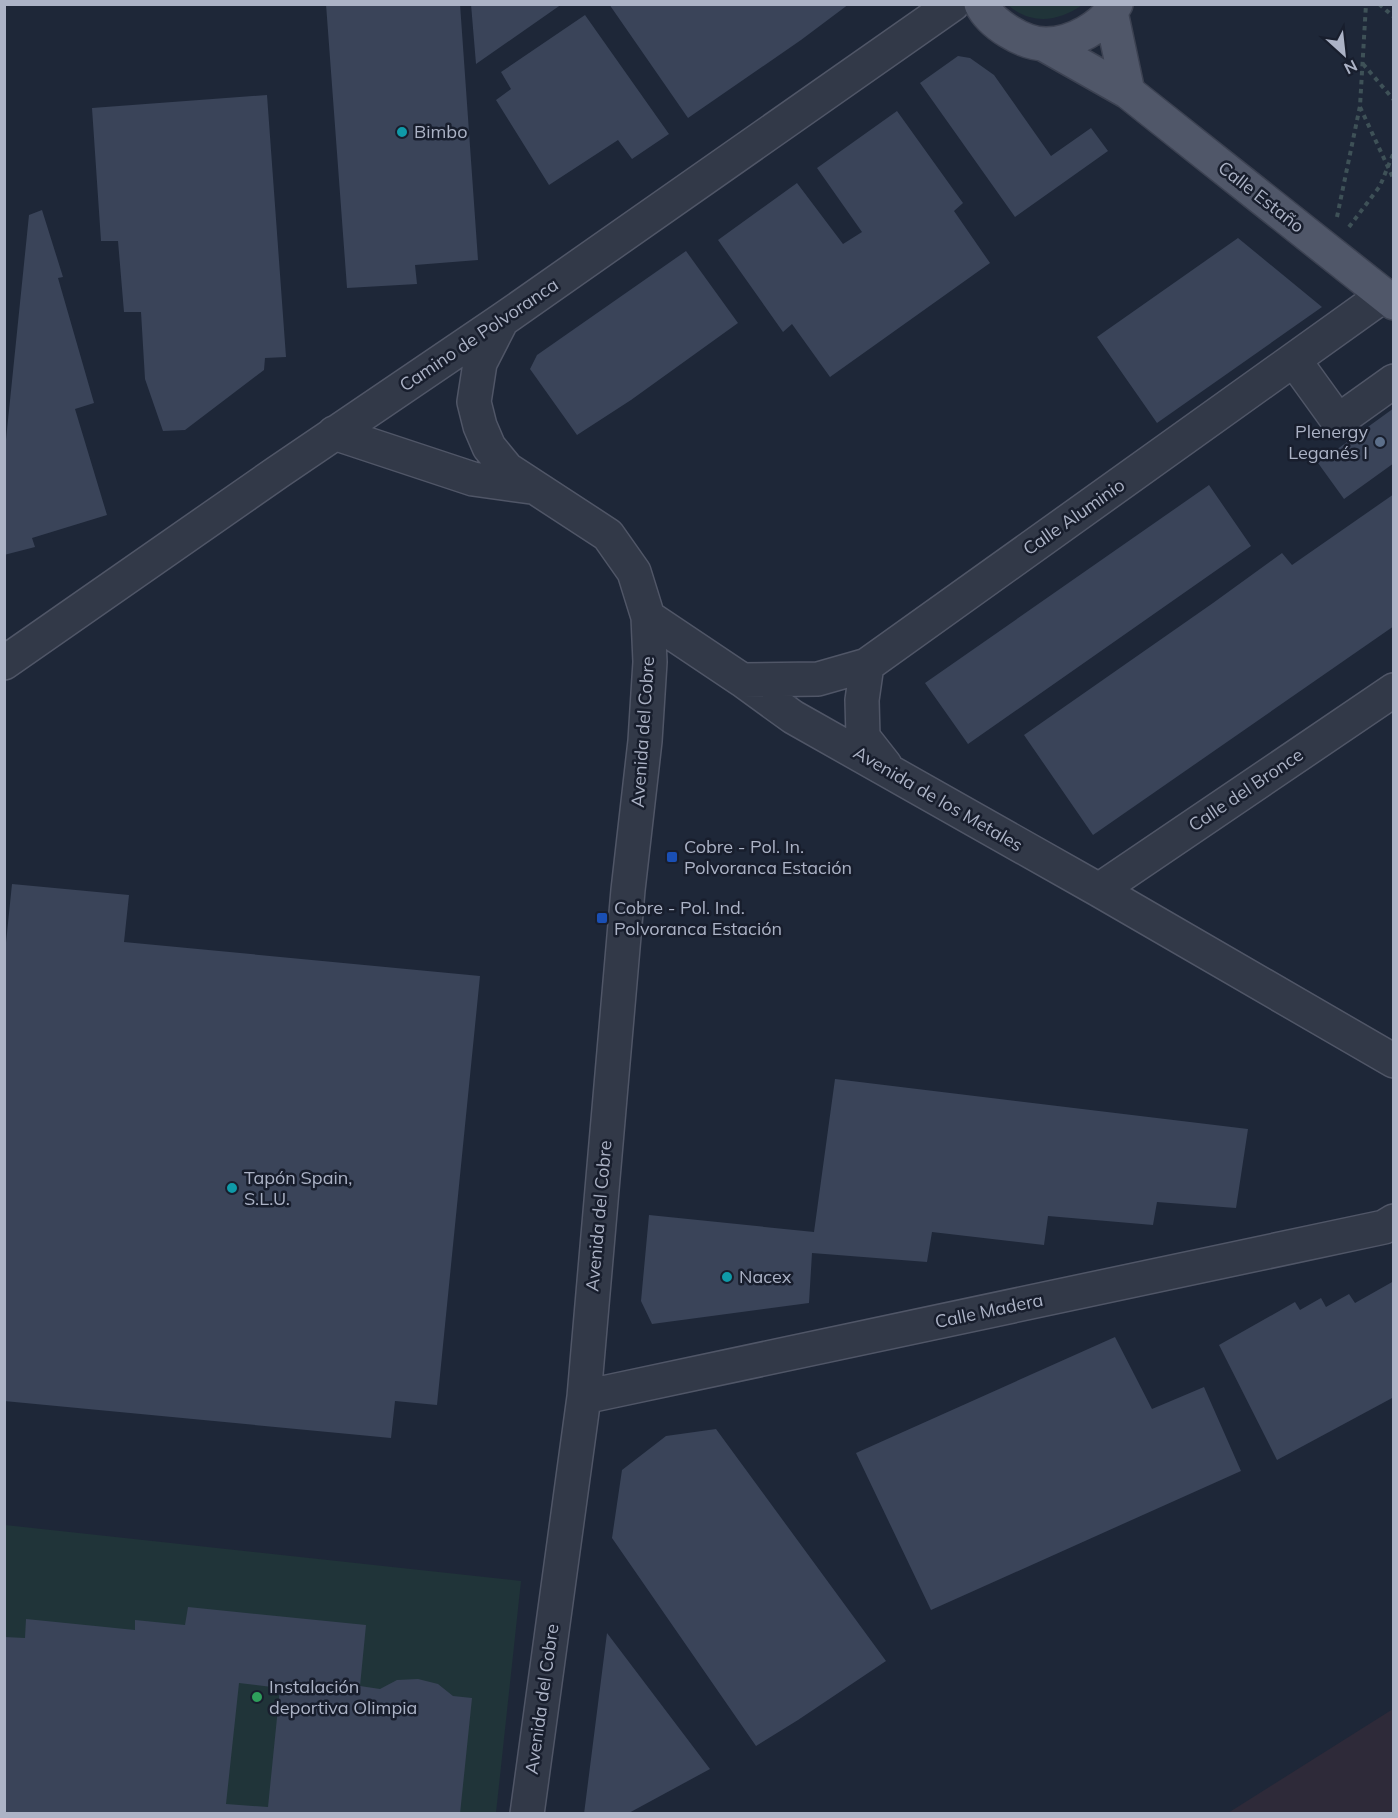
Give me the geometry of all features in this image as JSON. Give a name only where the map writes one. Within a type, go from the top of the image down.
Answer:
[{"type":"main road","name":"Calle Estaño","points":[[981,4],[997,24],[1020,38],[1045,45],[1128,92],[1389,299]]},
{"type":"main road","points":[[1045,45],[1072,40],[1092,29],[1114,8]]},
{"type":"main road","points":[[1114,8],[1128,92]]},
{"type":"street","name":"Camino de Polvoranca","points":[[4,663],[502,320],[953,4]]},
{"type":"street","name":"Calle Aluminio","points":[[742,680],[818,679],[867,665],[1294,360],[1389,299]]},
{"type":"street","points":[[502,320],[480,363],[474,402],[480,426],[489,447],[507,469],[608,535],[634,572],[648,617]]},
{"type":"street","points":[[1294,360],[1338,421],[1394,381]]},
{"type":"street","points":[[334,434],[473,479],[532,487]]},
{"type":"street","name":"Avenida de los Metales","points":[[648,617],[793,717],[1099,890],[1394,1061]]},
{"type":"street","name":"Avenida del Cobre","points":[[526,1814],[584,1397],[628,890],[645,741],[650,662],[648,617]]},
{"type":"street","points":[[867,665],[862,700],[863,737],[890,771]]},
{"type":"street","name":"Calle del Bronce","points":[[1099,890],[1394,690]]},
{"type":"street","name":"Calle Madera","points":[[584,1397],[1372,1230],[1394,1221]]},
{"type":"path","points":[[1330,251],[1360,106],[1366,4]]},
{"type":"path","points":[[1379,4],[1394,17]]},
{"type":"path","points":[[1363,63],[1394,100]]},
{"type":"path","points":[[1360,106],[1394,180]]},
{"type":"path","points":[[1330,251],[1380,186],[1394,152]]},
{"type":"shaded area","points":[[1393,1709],[1393,1813],[1228,1813]]},
{"type":"green space","points":[[1008,5],[1082,5],[1064,15],[1045,19],[1026,16]]},
{"type":"green space","name":"Instalación deportiva Olimpia","points":[[5,1525],[521,1581],[496,1813],[5,1814]]},
{"type":"building","name":"Bimbo","points":[[326,4],[460,4],[478,260],[415,265],[417,284],[347,288]]},
{"type":"building","points":[[471,4],[562,4],[476,64]]},
{"type":"building","points":[[609,4],[849,4],[688,118]]},
{"type":"building","points":[[585,15],[669,134],[632,159],[618,140],[549,185],[496,100],[511,89],[501,72]]},
{"type":"building","points":[[958,56],[970,58],[994,75],[1051,156],[1091,128],[1108,151],[1015,217],[920,83]]},
{"type":"building","points":[[267,95],[286,357],[265,358],[264,370],[185,430],[163,431],[145,379],[141,312],[124,312],[118,241],[101,241],[92,108]]},
{"type":"building","points":[[897,111],[963,203],[954,211],[990,263],[830,377],[792,324],[783,332],[718,240],[797,183],[843,244],[862,232],[817,168]]},
{"type":"building","points":[[42,210],[63,277],[58,278],[94,403],[75,409],[107,515],[32,538],[35,547],[4,555],[4,459],[29,215]]},
{"type":"building","points":[[1238,238],[1322,307],[1157,423],[1097,337]]},
{"type":"building","points":[[686,251],[738,323],[631,400],[577,435],[530,369],[537,355]]},
{"type":"building","points":[[1394,408],[1394,463],[1344,499],[1318,463]]},
{"type":"building","points":[[1209,485],[1251,546],[968,744],[925,683]]},
{"type":"building","points":[[1394,494],[1394,626],[1093,835],[1024,735],[1282,553],[1292,565]]},
{"type":"building","name":"Tapón Spain, S.L.U.","points":[[12,884],[129,895],[124,942],[480,976],[437,1405],[395,1401],[391,1438],[4,1401],[4,962]]},
{"type":"building","points":[[835,1079],[1248,1129],[1236,1208],[1157,1202],[1153,1225],[1048,1216],[1044,1245],[932,1232],[927,1262],[812,1253],[809,1303],[652,1324],[641,1301],[649,1215],[814,1232]]},
{"type":"building","points":[[1394,1281],[1394,1397],[1277,1460],[1219,1345],[1295,1302],[1300,1310],[1321,1298],[1326,1307],[1349,1294],[1355,1303]]},
{"type":"building","points":[[1115,1337],[1152,1409],[1204,1387],[1241,1471],[931,1610],[856,1453]]},
{"type":"building","points":[[716,1429],[886,1661],[756,1746],[612,1538],[622,1470],[666,1436]]},
{"type":"building","points":[[188,1607],[366,1625],[360,1686],[380,1689],[397,1680],[418,1679],[438,1684],[453,1696],[472,1698],[460,1814],[4,1814],[4,1637],[25,1638],[26,1619],[135,1630],[135,1620],[185,1625]],"holes":[[[239,1683],[280,1688],[268,1807],[226,1804]]]},
{"type":"building","points":[[607,1633],[710,1769],[627,1814],[584,1814]]},
{"type":"place","name":"Bimbo","points":[[402,132]]},
{"type":"place","name":"Plenergy Leganés I","points":[[1380,442]]},
{"type":"place","name":"Cobre - Pol. In. Polvoranca Estación","points":[[672,857]]},
{"type":"place","name":"Cobre - Pol. Ind. Polvoranca Estación","points":[[602,918]]},
{"type":"place","name":"Tapón Spain, S.L.U.","points":[[232,1188]]},
{"type":"place","name":"Nacex","points":[[727,1277]]},
{"type":"place","name":"Instalación deportiva Olimpia","points":[[257,1697]]}]
